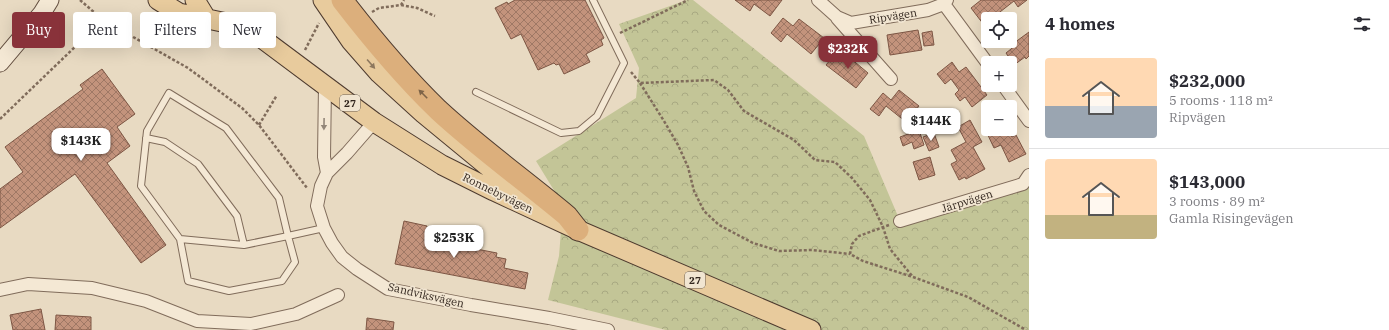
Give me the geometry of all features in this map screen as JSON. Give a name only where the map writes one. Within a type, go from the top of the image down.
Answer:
[{"type":"highway","points":[[330,2],[386,55],[438,109],[460,129],[567,216],[578,230]]},
{"type":"main road","points":[[0,63],[46,6],[63,0]]},
{"type":"main road","name":"Ronnebyvägen","points":[[158,0],[177,12]]},
{"type":"main road","points":[[195,0],[202,12]]},
{"type":"main road","points":[[330,2],[351,41],[378,73],[550,217]]},
{"type":"main road","name":"Ronnebyvägen","points":[[211,19],[241,26],[256,34],[374,122],[442,165],[494,192],[578,230],[812,330]]},
{"type":"street","points":[[818,0],[837,18],[890,79]]},
{"type":"street","points":[[945,2],[982,56]]},
{"type":"street","name":"Ripvägen","points":[[837,18],[851,23],[928,10],[945,2]]},
{"type":"street","name":"Sandviksvägen","points":[[325,85],[324,157],[327,173]]},
{"type":"street","points":[[1008,92],[1029,121]]},
{"type":"street","name":"Sandviksvägen","points":[[374,122],[327,173],[321,186],[317,206],[324,228],[342,257],[357,269],[388,289],[608,330]]},
{"type":"street","name":"Järpvägen","points":[[900,221],[1023,184],[1029,175]]},
{"type":"street","points":[[0,290],[28,284],[92,288],[146,302],[197,326],[252,324],[296,314],[338,296]]},
{"type":"lane","points":[[476,92],[562,133],[579,131],[598,116],[624,63],[593,0]]},
{"type":"lane","points":[[169,93],[226,128],[279,198],[288,236],[294,262],[282,281],[229,291],[188,281],[180,239],[141,186],[146,131],[169,93]]},
{"type":"lane","points":[[146,138],[165,142],[198,164],[237,216],[244,245]]},
{"type":"lane","points":[[180,239],[244,245],[324,228]]},
{"type":"path","points":[[80,0],[94,12]]},
{"type":"path","points":[[611,38],[688,0]]},
{"type":"path","points":[[303,52],[318,27],[330,2]]},
{"type":"path","points":[[401,5],[417,8],[435,16]]},
{"type":"path","points":[[132,36],[188,68],[242,108],[259,126],[303,183],[317,206]]},
{"type":"path","points":[[0,119],[74,48]]},
{"type":"path","points":[[624,63],[640,83],[678,145],[688,167],[694,191],[704,211],[719,225],[753,243],[779,251],[812,250],[850,254],[863,261],[968,297],[1026,330]]},
{"type":"path","points":[[640,83],[714,80],[728,90],[744,111],[794,140],[815,160],[834,162],[852,178],[870,200],[883,227],[890,249],[913,277]]},
{"type":"path","points":[[259,126],[277,96]]},
{"type":"path","points":[[850,254],[852,244],[859,236],[900,221]]},
{"type":"green space","points":[[687,0],[693,0],[864,136],[900,221],[1023,184],[1029,175],[1029,330],[666,330],[548,300],[559,256],[563,205],[536,161],[636,98],[639,68],[619,24]]},
{"type":"building","points":[[515,0],[585,0],[604,38],[601,40],[603,45],[586,54],[590,62],[564,74],[559,64],[556,65],[554,63],[538,70],[521,34],[511,39],[495,8]]},
{"type":"building","points":[[735,0],[782,0],[770,16],[754,4],[750,11]]},
{"type":"building","points":[[981,0],[1027,0],[1018,7],[1014,1],[1000,12],[981,12],[981,21],[971,8]]},
{"type":"building","points":[[783,18],[793,26],[799,19],[824,38],[811,54],[787,34],[781,42],[771,33]]},
{"type":"building","points":[[918,30],[922,50],[890,55],[887,35]]},
{"type":"building","points":[[932,31],[934,45],[924,46],[922,33]]},
{"type":"building","points":[[1029,32],[1029,56],[1017,63],[1017,56],[1008,56],[1006,53],[1012,48],[1017,48],[1017,41]]},
{"type":"building","points":[[836,53],[846,61],[849,57],[868,73],[856,88],[826,65]]},
{"type":"building","points":[[952,62],[959,72],[966,67],[981,87],[981,92],[985,92],[987,95],[972,107],[965,97],[960,101],[955,94],[959,90],[951,79],[945,84],[937,74]]},
{"type":"building","points":[[102,69],[135,114],[117,127],[130,146],[107,163],[166,245],[141,263],[75,174],[0,228],[0,189],[23,172],[5,147],[83,89],[80,85]]},
{"type":"building","points":[[899,90],[919,106],[906,122],[886,106],[879,116],[870,109],[883,93],[891,100]]},
{"type":"building","points":[[970,120],[982,142],[973,147],[985,169],[966,179],[965,177],[959,180],[951,164],[957,161],[951,150],[966,142],[958,127]]},
{"type":"building","points":[[942,123],[944,129],[935,133],[933,126]]},
{"type":"building","points":[[919,130],[924,145],[914,149],[912,142],[903,146],[900,137]]},
{"type":"building","points":[[934,133],[939,147],[929,151],[923,137]]},
{"type":"building","points":[[988,136],[1017,136],[1026,154],[1009,162],[1001,145],[994,148]]},
{"type":"building","points":[[930,157],[935,175],[919,180],[913,162]]},
{"type":"building","points":[[404,221],[427,226],[425,237],[440,240],[440,242],[497,253],[496,257],[506,259],[504,268],[528,273],[525,289],[395,264]]},
{"type":"building","points":[[41,309],[45,330],[13,330],[10,315]]},
{"type":"building","points":[[56,315],[91,317],[91,330],[55,330]]},
{"type":"building","points":[[367,318],[394,322],[393,330],[366,330]]}]
